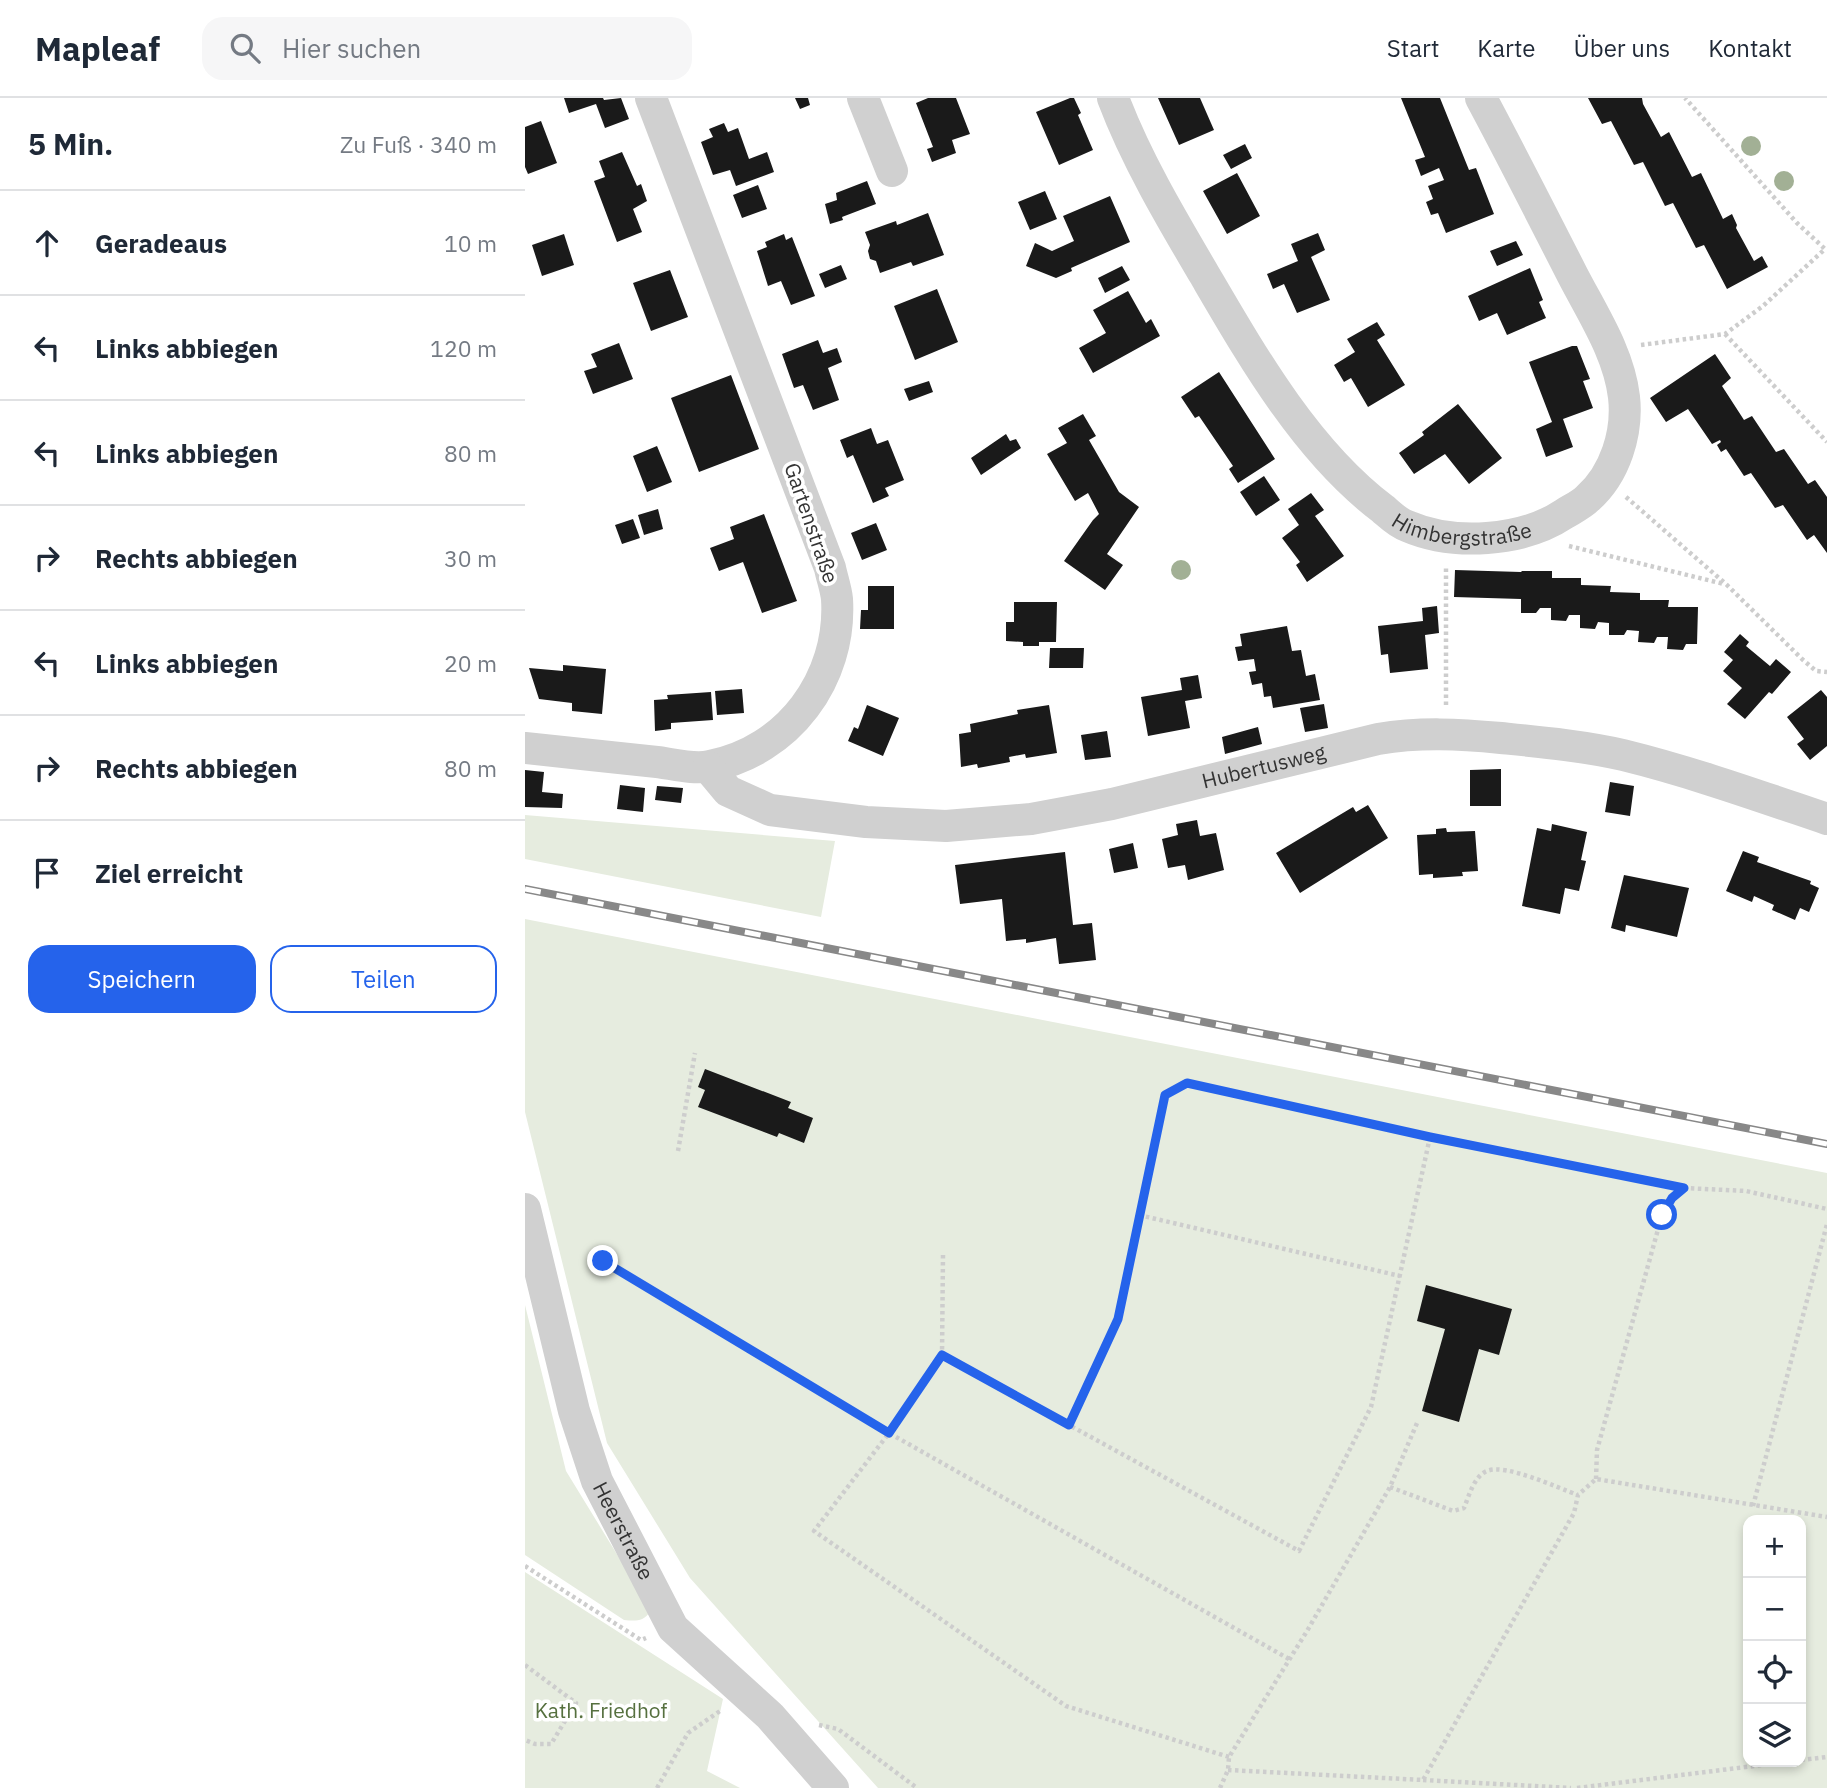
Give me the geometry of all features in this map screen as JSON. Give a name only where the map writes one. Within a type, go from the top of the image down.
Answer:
[{"type":"street","name":"Gartenstraße","points":[[525,748],[708,767],[745,755],[766,744],[801,715],[817,688],[831,651],[837,599],[831,568],[651,98]]},
{"type":"street","points":[[863,98],[892,171]]},
{"type":"street","name":"Himbergstraße","points":[[1113,98],[1123,125],[1184,240],[1256,362],[1328,459],[1367,497],[1405,526],[1448,538],[1496,537],[1528,532],[1550,524],[1589,498],[1616,457],[1625,429],[1624,395],[1610,348],[1481,98]]},
{"type":"street","name":"Hubertusweg","points":[[708,767],[728,791],[770,810],[866,822],[946,826],[1031,820],[1112,804],[1378,739],[1409,734],[1445,733],[1620,755],[1700,776],[1827,819]]},
{"type":"street","name":"Heerstraße","points":[[525,1209],[574,1411],[597,1481],[673,1628],[770,1716],[833,1788]]},
{"type":"path","points":[[1610,348],[1725,334],[1763,306],[1826,249],[1797,223],[1685,98]]},
{"type":"path","points":[[1725,334],[1827,442]]},
{"type":"path","points":[[1604,478],[1727,584],[1802,659],[1816,671],[1827,673]]},
{"type":"path","points":[[1528,532],[1568,546],[1727,584]]},
{"type":"path","points":[[1446,709],[1448,538]]},
{"type":"path","points":[[678,1151],[695,1053]]},
{"type":"path","points":[[1069,1425],[1118,1319],[1165,1095],[1187,1083],[1430,1137],[1684,1188],[1746,1191],[1827,1209]]},
{"type":"path","points":[[942,1355],[1299,1551],[1371,1406],[1430,1137]]},
{"type":"path","points":[[1423,1780],[1574,1513],[1578,1495],[1596,1479],[1597,1450],[1662,1215],[1672,1198],[1684,1188]]},
{"type":"path","points":[[1139,1215],[1400,1276]]},
{"type":"path","points":[[1753,1506],[1827,1223]]},
{"type":"path","points":[[943,1255],[942,1355],[889,1433],[814,1531],[1066,1706],[1229,1757]]},
{"type":"path","points":[[603,1261],[889,1433],[1289,1659]]},
{"type":"path","points":[[1220,1788],[1229,1770],[1229,1757],[1390,1487],[1417,1423]]},
{"type":"path","points":[[1390,1487],[1453,1511],[1464,1508],[1475,1482],[1485,1471],[1500,1468],[1578,1495]]},
{"type":"path","points":[[1596,1479],[1827,1517]]},
{"type":"path","points":[[525,1566],[641,1640],[673,1628]]},
{"type":"path","points":[[525,1665],[576,1703],[551,1744],[535,1744],[525,1740]]},
{"type":"path","points":[[1806,1759],[1827,1757]]},
{"type":"path","points":[[1577,1788],[1746,1767]]},
{"type":"path","points":[[1229,1770],[1571,1788]]},
{"type":"green space","points":[[525,815],[835,841],[821,917],[525,859]]},
{"type":"green space","points":[[525,919],[1827,1173],[1827,1788],[878,1788],[690,1578],[607,1443],[525,1112]]},
{"type":"green space","points":[[525,1305],[566,1471],[648,1605],[650,1612],[642,1619],[624,1620],[525,1555]]},
{"type":"green space","name":"Kath. Friedhof","points":[[525,1572],[723,1699],[707,1771],[740,1788],[525,1788]]},
{"type":"building","points":[[564,98],[621,98],[629,119],[605,128],[596,104],[569,113]]},
{"type":"building","points":[[795,98],[808,98],[810,105],[800,109]]},
{"type":"building","points":[[928,98],[956,98],[970,134],[952,140],[956,153],[932,162],[927,149],[933,147],[916,103]]},
{"type":"building","points":[[1074,98],[1081,113],[1078,115],[1093,150],[1059,165],[1036,112]]},
{"type":"building","points":[[1158,98],[1200,98],[1214,130],[1179,145]]},
{"type":"building","points":[[1401,98],[1440,98],[1469,170],[1476,168],[1494,214],[1446,233],[1438,213],[1431,215],[1426,202],[1433,199],[1428,186],[1444,180],[1439,168],[1421,176],[1415,160],[1425,157]]},
{"type":"building","points":[[1588,98],[1642,98],[1661,137],[1669,132],[1692,177],[1701,173],[1723,219],[1732,214],[1736,228],[1754,261],[1762,256],[1768,267],[1727,289],[1704,245],[1696,248],[1673,203],[1665,206],[1643,162],[1634,165],[1611,121],[1602,124]]},
{"type":"building","points":[[541,121],[557,163],[528,174],[525,167],[525,127]]},
{"type":"building","points":[[724,123],[728,132],[738,128],[749,159],[767,152],[774,172],[736,186],[730,170],[713,175],[701,142],[713,137],[709,129]]},
{"type":"building","points":[[1245,144],[1252,158],[1231,169],[1223,155]]},
{"type":"building","points":[[622,152],[637,186],[641,184],[647,201],[633,209],[642,232],[617,242],[594,181],[605,177],[599,161]]},
{"type":"building","points":[[1237,173],[1260,216],[1227,234],[1203,191]]},
{"type":"building","points":[[867,181],[876,204],[830,224],[825,204],[837,200],[836,193]]},
{"type":"building","points":[[758,185],[767,209],[742,218],[733,195]]},
{"type":"building","points":[[1045,191],[1057,219],[1030,230],[1018,202]]},
{"type":"building","points":[[1110,196],[1130,242],[1071,268],[1072,271],[1056,278],[1026,266],[1035,243],[1052,251],[1074,241],[1063,216]]},
{"type":"building","points":[[928,213],[944,255],[913,266],[911,262],[880,273],[876,261],[870,259],[870,245],[865,232],[896,221],[897,225]]},
{"type":"building","points":[[1318,233],[1325,250],[1311,257],[1330,300],[1297,313],[1284,284],[1273,289],[1267,274],[1298,261],[1291,244]]},
{"type":"building","points":[[564,234],[574,265],[542,276],[532,245]]},
{"type":"building","points":[[784,234],[786,240],[792,237],[815,296],[791,305],[781,281],[768,286],[757,251],[767,247],[765,242]]},
{"type":"building","points":[[1516,241],[1523,255],[1497,266],[1490,251]]},
{"type":"building","points":[[841,265],[847,279],[825,288],[819,274]]},
{"type":"building","points":[[1122,266],[1130,280],[1105,293],[1098,278]]},
{"type":"building","points":[[1530,268],[1543,300],[1539,302],[1546,318],[1507,335],[1497,313],[1479,321],[1468,296]]},
{"type":"building","points":[[670,270],[688,317],[651,331],[633,283]]},
{"type":"building","points":[[937,289],[958,342],[915,360],[894,306]]},
{"type":"building","points":[[1128,291],[1146,323],[1151,319],[1160,336],[1093,373],[1079,348],[1106,333],[1093,310]]},
{"type":"building","points":[[1377,322],[1385,335],[1377,340],[1405,385],[1368,407],[1351,378],[1344,382],[1334,365],[1355,352],[1347,339]]},
{"type":"building","points":[[818,340],[823,353],[837,348],[842,362],[828,368],[839,400],[813,410],[803,385],[794,388],[782,354]]},
{"type":"building","points":[[619,343],[633,379],[593,394],[584,371],[597,367],[591,354]]},
{"type":"building","points":[[1577,346],[1590,379],[1583,381],[1593,408],[1563,419],[1573,447],[1546,457],[1536,429],[1552,422],[1529,362]]},
{"type":"building","points":[[1715,354],[1731,378],[1722,386],[1744,420],[1752,416],[1776,452],[1784,449],[1808,484],[1815,480],[1827,497],[1827,553],[1814,535],[1807,540],[1783,505],[1775,508],[1751,473],[1744,476],[1726,449],[1721,452],[1717,445],[1720,440],[1712,444],[1688,409],[1666,422],[1650,398]]},
{"type":"building","points":[[1219,372],[1275,459],[1238,483],[1229,469],[1233,466],[1199,416],[1195,418],[1181,397]]},
{"type":"building","points":[[731,375],[759,449],[699,472],[671,398]]},
{"type":"building","points":[[929,381],[933,392],[909,401],[904,389]]},
{"type":"building","points":[[1458,404],[1502,458],[1469,484],[1445,454],[1414,474],[1399,453],[1424,435],[1422,432]]},
{"type":"building","points":[[1083,414],[1096,436],[1089,440],[1119,492],[1139,507],[1107,554],[1123,565],[1105,590],[1064,561],[1099,514],[1088,493],[1075,501],[1047,454],[1067,443],[1058,428]]},
{"type":"building","points":[[871,428],[877,444],[888,440],[904,480],[885,488],[889,496],[873,503],[853,455],[847,458],[840,440]]},
{"type":"building","points":[[1006,434],[1010,441],[1016,439],[1021,448],[981,475],[971,458]]},
{"type":"building","points":[[657,446],[672,482],[647,492],[633,456]]},
{"type":"building","points":[[1264,476],[1280,500],[1256,516],[1240,492]]},
{"type":"building","points":[[1311,493],[1324,510],[1315,516],[1344,556],[1307,582],[1296,565],[1300,562],[1282,538],[1299,525],[1288,509]]},
{"type":"building","points":[[658,509],[663,529],[644,535],[638,515]]},
{"type":"building","points":[[764,514],[797,601],[762,613],[743,562],[719,571],[710,548],[734,539],[730,527]]},
{"type":"building","points":[[633,519],[640,538],[622,544],[615,525]]},
{"type":"building","points":[[876,523],[887,550],[862,560],[851,533]]},
{"type":"building","points":[[1455,570],[1552,571],[1552,578],[1581,578],[1581,585],[1611,586],[1610,592],[1640,593],[1640,600],[1669,600],[1668,607],[1698,607],[1697,644],[1686,644],[1683,650],[1667,649],[1668,637],[1657,637],[1654,643],[1638,642],[1639,631],[1627,630],[1624,635],[1609,635],[1609,623],[1598,622],[1595,629],[1580,628],[1580,615],[1569,615],[1566,621],[1551,620],[1551,608],[1540,608],[1536,613],[1521,613],[1521,599],[1454,597]]},
{"type":"building","points":[[868,586],[894,586],[894,629],[860,629],[861,610],[868,610]]},
{"type":"building","points":[[1014,602],[1057,602],[1056,642],[1023,646],[1023,642],[1006,641],[1006,622],[1014,622]]},
{"type":"building","points":[[1437,606],[1439,633],[1425,635],[1428,669],[1390,673],[1388,654],[1381,655],[1378,626],[1423,621],[1422,608]]},
{"type":"building","points":[[1287,626],[1292,651],[1301,650],[1306,676],[1315,674],[1320,700],[1273,708],[1271,696],[1264,697],[1262,683],[1252,685],[1249,672],[1256,671],[1254,659],[1238,661],[1235,647],[1242,646],[1240,634]]},
{"type":"building","points":[[1740,634],[1749,642],[1746,646],[1770,666],[1776,659],[1791,672],[1745,719],[1727,704],[1742,688],[1723,671],[1733,660],[1724,652]]},
{"type":"building","points":[[1050,648],[1084,648],[1083,668],[1049,668]]},
{"type":"building","points":[[563,665],[606,669],[602,714],[572,711],[572,703],[539,699],[529,668],[563,671]]},
{"type":"building","points":[[1198,675],[1202,698],[1185,701],[1190,728],[1148,736],[1141,697],[1182,690],[1180,678]]},
{"type":"building","points":[[742,689],[744,713],[717,715],[715,691]]},
{"type":"building","points":[[1821,690],[1827,697],[1827,746],[1810,760],[1797,744],[1804,739],[1787,717]]},
{"type":"building","points":[[711,692],[713,720],[671,723],[671,729],[655,731],[654,700],[668,699],[667,695]]},
{"type":"building","points":[[1324,704],[1328,728],[1305,732],[1300,708]]},
{"type":"building","points":[[867,705],[899,718],[883,756],[848,741],[854,727],[858,729]]},
{"type":"building","points":[[1049,705],[1057,753],[1026,758],[1025,754],[1009,757],[1010,762],[978,768],[977,764],[961,767],[959,734],[971,732],[970,724],[1018,714],[1017,710]]},
{"type":"building","points":[[1258,727],[1262,744],[1225,754],[1222,737]]},
{"type":"building","points":[[1107,731],[1111,757],[1085,760],[1081,735]]},
{"type":"building","points":[[1501,769],[1501,806],[1470,806],[1470,770]]},
{"type":"building","points":[[525,770],[544,772],[542,792],[563,794],[562,808],[525,807]]},
{"type":"building","points":[[1610,782],[1634,786],[1630,816],[1605,812]]},
{"type":"building","points":[[620,785],[645,788],[643,812],[617,809]]},
{"type":"building","points":[[657,786],[683,788],[681,803],[655,800]]},
{"type":"building","points":[[1368,805],[1388,838],[1300,893],[1276,853],[1353,807],[1356,812]]},
{"type":"building","points":[[1197,820],[1200,836],[1216,833],[1224,870],[1188,880],[1185,865],[1168,868],[1162,839],[1178,835],[1176,824]]},
{"type":"building","points":[[1552,824],[1587,832],[1581,860],[1586,861],[1579,891],[1565,888],[1560,914],[1522,906],[1537,828],[1551,831]]},
{"type":"building","points":[[1446,828],[1447,832],[1475,831],[1478,871],[1462,872],[1463,876],[1433,878],[1433,874],[1419,875],[1417,835],[1436,834],[1436,829]]},
{"type":"building","points":[[1133,843],[1138,868],[1114,873],[1109,849]]},
{"type":"building","points":[[1743,851],[1759,857],[1757,862],[1811,881],[1810,884],[1819,888],[1809,912],[1800,908],[1795,920],[1772,910],[1774,905],[1754,896],[1752,902],[1726,891]]},
{"type":"building","points":[[1065,852],[1073,925],[1092,923],[1096,960],[1059,964],[1056,938],[1026,943],[1026,939],[1006,941],[1002,899],[960,904],[955,865]]},
{"type":"building","points":[[1624,875],[1689,888],[1677,937],[1626,925],[1625,932],[1611,928]]},
{"type":"building","points":[[705,1069],[791,1102],[788,1108],[813,1118],[804,1143],[779,1133],[777,1137],[698,1107],[705,1090],[698,1087]]},
{"type":"building","points":[[1426,1285],[1512,1309],[1499,1355],[1479,1349],[1459,1422],[1422,1411],[1445,1329],[1417,1321]]},
{"type":"railway","points":[[525,889],[1827,1144]]},
{"type":"route","points":[[603,1261],[889,1433],[942,1355],[1069,1425],[1118,1319],[1165,1095],[1187,1083],[1430,1137],[1684,1188],[1672,1198],[1662,1215]]}]
